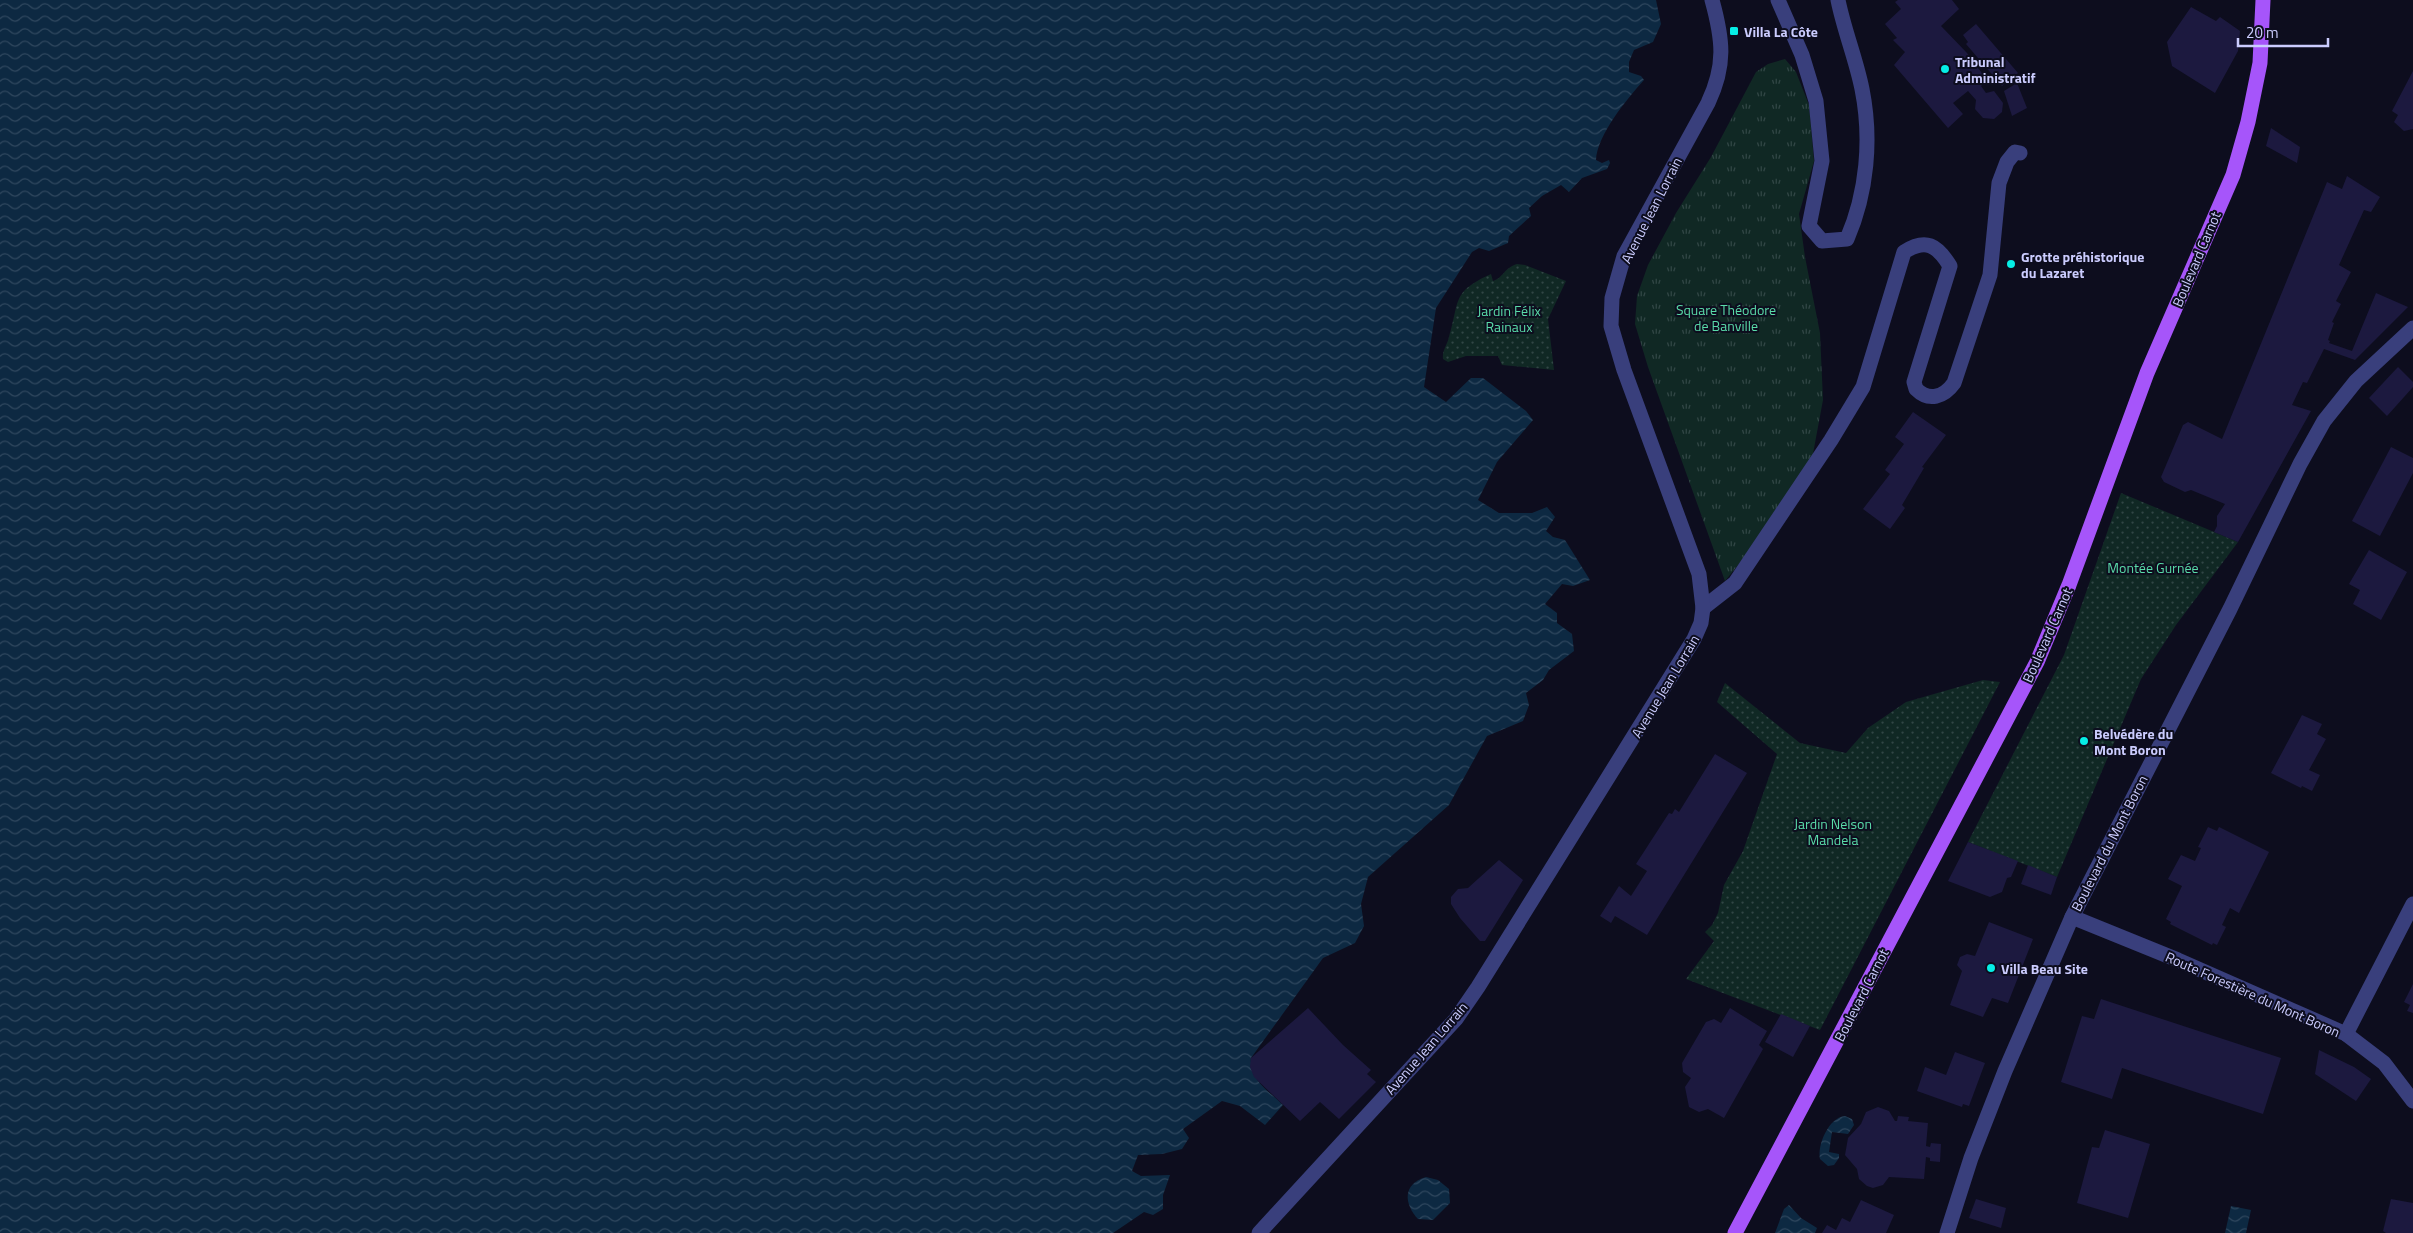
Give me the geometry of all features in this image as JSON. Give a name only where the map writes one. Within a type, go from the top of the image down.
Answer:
[{"type":"main road","name":"Boulevard Carnot","points":[[1736,1233],[2037,662],[2069,585],[2147,373],[2233,175],[2248,122],[2260,63],[2263,0]]},
{"type":"street","name":"Avenue Jean Lorrain","points":[[1259,1233],[1456,1019],[1661,694],[1694,639],[1701,623],[1703,608],[1697,567],[1624,370],[1611,326],[1612,298],[1624,256],[1708,104],[1718,81],[1722,53],[1712,0]]},
{"type":"street","points":[[1778,0],[1802,55],[1816,101],[1822,161],[1810,226],[1822,241],[1847,239],[1859,213],[1868,146],[1862,89],[1838,0]]},
{"type":"street","points":[[1703,608],[1735,583],[1831,440],[1863,387],[1904,252],[1915,245],[1929,244],[1942,252],[1950,266],[1914,382],[1916,389],[1926,396],[1933,398],[1944,394],[1954,383],[1990,275],[1999,183],[2011,156],[2015,152],[2020,153]]},
{"type":"street","name":"Boulevard du Mont Boron","points":[[1947,1233],[1972,1158],[2005,1071],[2072,917],[2230,609],[2300,464],[2324,422],[2356,382],[2413,328]]},
{"type":"street","points":[[2346,1034],[2413,904]]},
{"type":"street","name":"Route Forestière du Mont Boron","points":[[2072,917],[2178,960],[2346,1034],[2384,1063],[2413,1101]]},
{"type":"green space","name":"Square Théodore de Banville","points":[[1785,59],[1796,72],[1809,105],[1814,161],[1799,214],[1805,257],[1820,333],[1823,400],[1812,459],[1769,527],[1725,581],[1648,367],[1635,324],[1637,296],[1648,265],[1676,213],[1711,157],[1756,72],[1768,64]]},
{"type":"green space","name":"Jardin Félix Rainaux","points":[[1517,264],[1525,265],[1566,281],[1548,319],[1554,370],[1502,365],[1498,356],[1466,356],[1448,362],[1443,359],[1443,353],[1459,299],[1463,292],[1478,280],[1491,274],[1493,281],[1496,280],[1509,268]]},
{"type":"green space","name":"Montée Gurnée","points":[[2121,493],[2238,542],[2176,625],[2141,679],[2057,877],[1968,842],[2064,655]]},
{"type":"green space","name":"Jardin Nelson Mandela","points":[[1983,680],[2000,682],[1820,1030],[1686,979],[1714,941],[1705,932],[1712,925],[1718,913],[1724,885],[1743,851],[1777,754],[1717,702],[1725,683],[1800,743],[1846,753],[1868,728],[1906,702]]},
{"type":"water","points":[[0,0],[1656,0],[1661,24],[1653,42],[1634,50],[1629,62],[1629,72],[1641,76],[1644,80],[1614,118],[1598,150],[1596,160],[1602,163],[1609,160],[1610,163],[1607,169],[1582,178],[1569,192],[1561,185],[1542,196],[1529,208],[1531,216],[1509,236],[1508,243],[1489,251],[1479,248],[1472,252],[1436,308],[1424,387],[1446,402],[1471,378],[1483,378],[1526,411],[1533,420],[1497,462],[1478,500],[1499,513],[1532,513],[1547,507],[1555,517],[1546,531],[1553,537],[1565,540],[1590,580],[1573,586],[1562,584],[1545,604],[1557,613],[1557,623],[1572,634],[1574,651],[1549,670],[1543,680],[1526,693],[1529,705],[1523,721],[1487,736],[1449,805],[1368,877],[1361,904],[1364,926],[1355,943],[1323,958],[1251,1058],[1253,1073],[1257,1079],[1283,1105],[1265,1125],[1240,1106],[1222,1101],[1183,1129],[1189,1138],[1182,1149],[1162,1154],[1138,1155],[1132,1171],[1141,1176],[1170,1175],[1163,1195],[1163,1209],[1153,1215],[1144,1212],[1113,1233],[0,1233]]},
{"type":"water","points":[[1845,1116],[1852,1119],[1854,1125],[1848,1134],[1832,1132],[1829,1152],[1839,1154],[1839,1158],[1834,1165],[1828,1166],[1820,1159],[1822,1140],[1829,1126],[1834,1121]]},
{"type":"water","points":[[1426,1177],[1438,1180],[1449,1189],[1450,1203],[1433,1220],[1418,1219],[1408,1201],[1409,1189],[1418,1180]]},
{"type":"water","points":[[1789,1205],[1801,1218],[1817,1228],[1815,1233],[1775,1233],[1784,1209]]},
{"type":"water","points":[[2231,1206],[2251,1210],[2246,1233],[2225,1233]]},
{"type":"building","name":"Tribunal Administratif","points":[[1898,0],[1952,0],[1959,9],[1941,26],[1967,53],[1987,80],[1981,86],[1986,93],[1994,91],[2003,103],[2002,112],[1994,119],[1983,118],[1975,109],[1976,100],[1968,91],[1953,103],[1963,114],[1948,128],[1894,65],[1905,52],[1893,40],[1897,38],[1885,24],[1901,9],[1895,2]]},
{"type":"building","points":[[2191,7],[2216,21],[2220,17],[2240,31],[2238,51],[2215,93],[2172,66],[2167,42]]},
{"type":"building","points":[[1976,24],[2018,73],[2002,86],[1966,44],[1968,42],[1963,35]]},
{"type":"building","points":[[2413,71],[2413,129],[2404,131],[2394,122],[2398,115],[2392,111]]},
{"type":"building","points":[[2017,83],[2027,108],[2012,116],[2004,91]]},
{"type":"building","points":[[2271,128],[2300,147],[2297,163],[2266,146]]},
{"type":"building","points":[[2347,176],[2380,197],[2371,212],[2364,210],[2339,265],[2351,272],[2336,301],[2341,304],[2332,322],[2334,323],[2328,340],[2330,341],[2329,343],[2352,351],[2376,293],[2408,307],[2355,360],[2324,349],[2307,383],[2303,382],[2292,405],[2311,411],[2238,542],[2214,532],[2217,526],[2217,516],[2225,504],[2191,490],[2185,492],[2164,482],[2161,477],[2183,425],[2188,422],[2222,439],[2327,182],[2342,189]]},
{"type":"building","points":[[2398,367],[2413,382],[2413,387],[2387,416],[2369,398]]},
{"type":"building","points":[[1913,412],[1946,435],[1922,467],[1924,468],[1902,505],[1905,508],[1890,529],[1863,509],[1890,474],[1885,470],[1904,444],[1895,437]]},
{"type":"building","points":[[2391,447],[2413,458],[2413,473],[2380,536],[2352,521]]},
{"type":"building","points":[[2369,550],[2407,572],[2381,620],[2353,604],[2360,590],[2349,584]]},
{"type":"building","points":[[2302,715],[2322,724],[2317,734],[2326,739],[2309,770],[2320,775],[2312,791],[2302,786],[2301,788],[2271,773]]},
{"type":"building","points":[[1715,754],[1747,773],[1647,935],[1615,916],[1611,923],[1600,916],[1619,886],[1631,896],[1647,871],[1636,864],[1669,813],[1672,814],[1675,809],[1679,812]]},
{"type":"building","points":[[2208,827],[2217,831],[2219,827],[2269,852],[2239,913],[2230,908],[2222,925],[2226,927],[2217,945],[2213,943],[2212,945],[2170,924],[2171,922],[2166,919],[2182,886],[2168,879],[2181,855],[2195,861],[2201,848],[2198,847]]},
{"type":"building","points":[[1968,842],[2018,861],[2011,877],[2007,878],[2002,892],[1990,897],[1948,881]]},
{"type":"building","points":[[1499,860],[1523,880],[1485,941],[1480,941],[1460,918],[1451,904],[1451,897],[1458,889],[1468,888]]},
{"type":"building","points":[[2028,865],[2057,877],[2051,895],[2021,884]]},
{"type":"building","name":"Villa Beau Site","points":[[1989,922],[2033,939],[2008,1003],[1992,998],[1983,1017],[1950,1005],[1962,971],[1957,965],[1960,957],[1967,954],[1975,956]]},
{"type":"building","points":[[2413,984],[2413,1013],[2407,1011],[2410,1005],[2404,1002]]},
{"type":"building","points":[[2101,999],[2281,1058],[2263,1114],[2122,1068],[2112,1099],[2061,1082],[2082,1016],[2094,1019]]},
{"type":"building","points":[[1308,1008],[1343,1045],[1371,1070],[1367,1074],[1376,1082],[1339,1119],[1320,1102],[1300,1121],[1254,1077],[1250,1067],[1251,1058]]},
{"type":"building","points":[[1730,1008],[1767,1031],[1759,1045],[1763,1049],[1724,1118],[1708,1109],[1699,1112],[1689,1107],[1685,1087],[1691,1078],[1683,1072],[1682,1063],[1706,1022],[1714,1019],[1721,1023]]},
{"type":"building","points":[[1781,1014],[1810,1026],[1793,1057],[1765,1042]]},
{"type":"building","points":[[2319,1050],[2354,1067],[2371,1079],[2356,1101],[2315,1074]]},
{"type":"building","points":[[1955,1052],[1985,1063],[1969,1106],[1963,1104],[1962,1107],[1917,1091],[1925,1067],[1946,1075]]},
{"type":"building","points":[[1878,1107],[1889,1111],[1895,1121],[1897,1121],[1898,1116],[1909,1117],[1908,1121],[1928,1123],[1926,1146],[1930,1147],[1931,1143],[1941,1144],[1940,1162],[1930,1161],[1930,1158],[1926,1157],[1924,1179],[1889,1177],[1883,1185],[1873,1188],[1867,1186],[1859,1179],[1857,1169],[1845,1155],[1848,1138],[1861,1124],[1866,1112]]},
{"type":"building","points":[[2105,1130],[2150,1144],[2128,1218],[2077,1203],[2092,1147],[2099,1148]]},
{"type":"building","points":[[1976,1199],[2006,1208],[2001,1228],[1969,1218]]},
{"type":"building","points":[[2391,1199],[2413,1203],[2413,1233],[2386,1233],[2383,1231]]},
{"type":"building","points":[[1861,1200],[1894,1215],[1886,1233],[1822,1233],[1827,1225],[1836,1230],[1842,1218],[1850,1222]]},
{"type":"place","name":"Villa La Côte","points":[[1734,31]]},
{"type":"place","name":"Tribunal Administratif","points":[[1945,69]]},
{"type":"place","name":"Grotte préhistorique du Lazaret","points":[[2011,264]]},
{"type":"place","name":"Belvédère du Mont Boron","points":[[2084,741]]},
{"type":"place","name":"Villa Beau Site","points":[[1991,968]]}]
